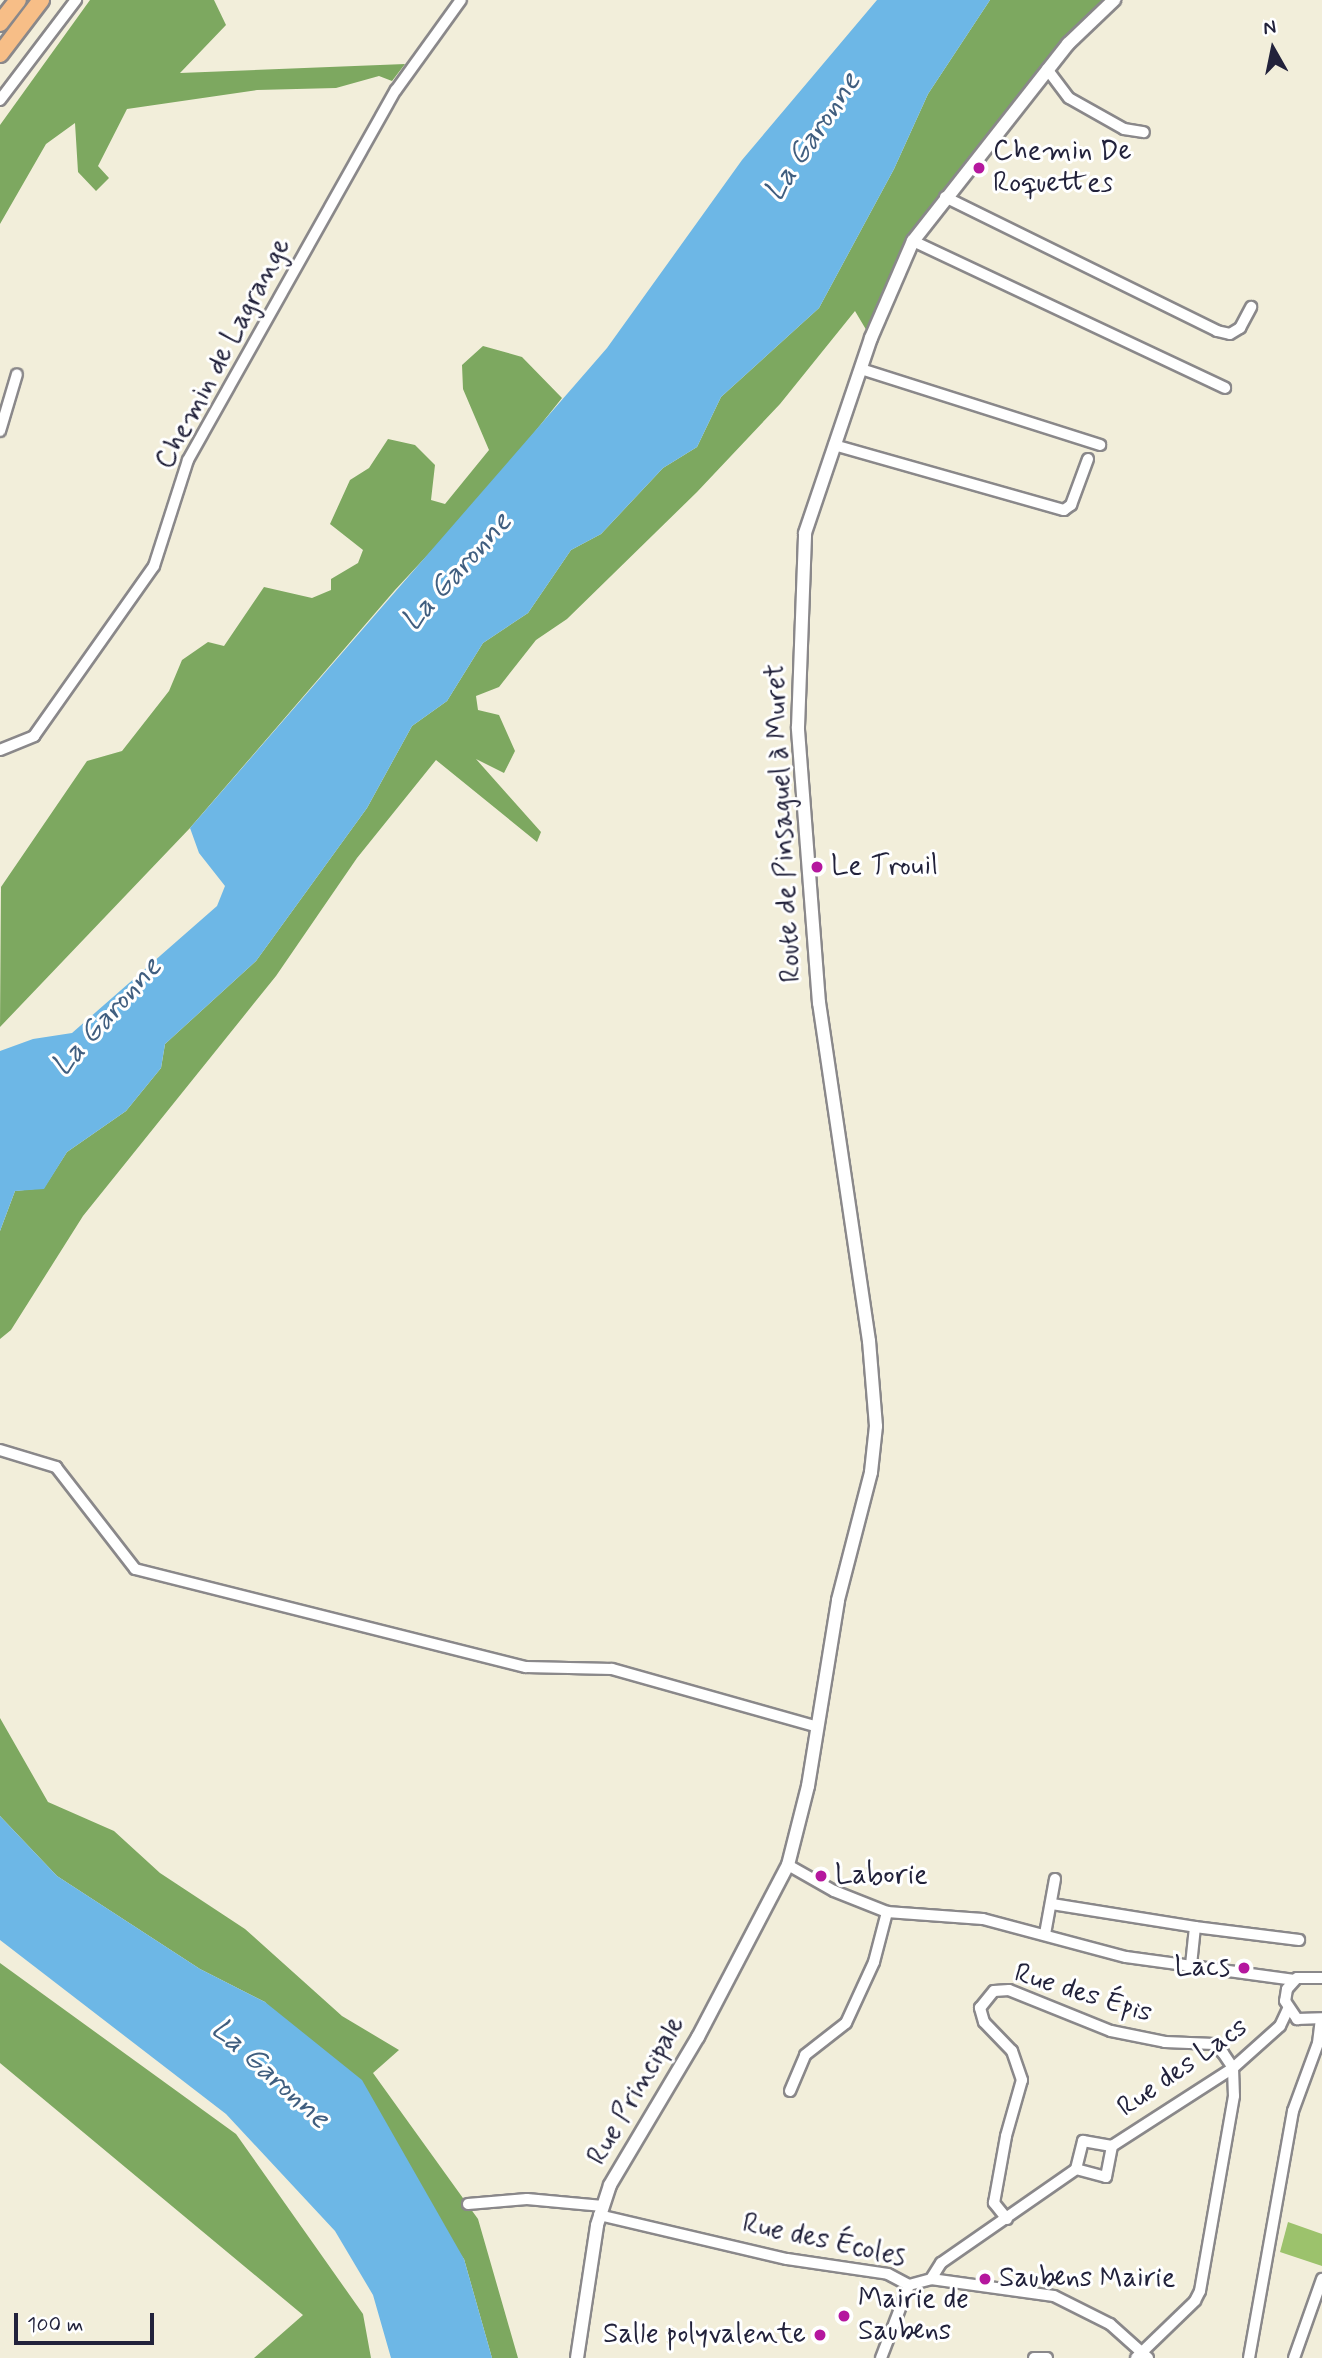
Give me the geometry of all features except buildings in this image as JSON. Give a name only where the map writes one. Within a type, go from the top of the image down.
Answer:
[{"type":"main road","points":[[0,23],[18,0]]},
{"type":"main road","points":[[0,54],[41,0]]},
{"type":"street","points":[[0,100],[76,0]]},
{"type":"street","name":"Chemin de Lagrange","points":[[0,750],[34,736],[154,566],[188,460],[396,90],[461,0]]},
{"type":"street","name":"Route de Pinsaguel à Muret","points":[[815,1726],[838,1600],[871,1472],[876,1426],[869,1341],[819,1003],[798,727],[805,533],[894,278],[913,241],[1047,69],[1114,0]]},
{"type":"street","points":[[1047,69],[1069,98],[1124,129],[1144,132]]},
{"type":"street","points":[[945,197],[1217,331],[1230,334],[1240,328],[1251,307]]},
{"type":"street","points":[[913,241],[1225,388]]},
{"type":"street","points":[[861,369],[1100,445]]},
{"type":"street","points":[[0,431],[17,374]]},
{"type":"street","points":[[834,445],[1064,510],[1071,505],[1088,459]]},
{"type":"street","points":[[0,1450],[56,1467],[135,1569],[526,1667],[612,1669],[815,1726],[808,1786],[788,1865],[834,1891],[887,1913],[983,1919],[1126,1957],[1294,1980]]},
{"type":"street","name":"Rue Principale","points":[[577,2358],[601,2211],[788,1865]]},
{"type":"street","points":[[1045,1934],[1055,1879]]},
{"type":"street","points":[[1052,1904],[1195,1927],[1299,1940]]},
{"type":"street","points":[[790,2091],[805,2055],[846,2023],[874,1962],[887,1913]]},
{"type":"street","points":[[1191,1966],[1195,1927]]},
{"type":"street","points":[[1286,1992],[1294,1980],[1305,1974],[1322,1978]]},
{"type":"street","points":[[1274,1978],[1286,1992],[1297,2016],[1318,2036]]},
{"type":"street","name":"Rue des Épis","points":[[1007,2220],[994,2203],[1006,2136],[1022,2080],[1012,2051],[984,2022],[981,2008],[994,1991],[1009,1990],[1138,2039],[1214,2044],[1233,2068]]},
{"type":"street","name":"Rue des Lacs","points":[[931,2279],[941,2263],[959,2254],[1076,2169],[1083,2141],[1112,2146],[1233,2068],[1280,2026],[1297,2016],[1322,2019]]},
{"type":"street","points":[[1249,2358],[1293,2111],[1322,2019]]},
{"type":"street","points":[[1142,2356],[1195,2301],[1200,2291],[1234,2096],[1233,2068]]},
{"type":"street","name":"Rue des Lacs","points":[[1076,2169],[1106,2176],[1112,2146]]},
{"type":"street","name":"Rue des Écoles","points":[[468,2204],[527,2200],[601,2211],[787,2259],[888,2274],[909,2285],[931,2279],[1054,2296],[1110,2325],[1142,2356]]},
{"type":"street","points":[[953,2281],[959,2254]]},
{"type":"street","points":[[1294,2358],[1322,2279]]},
{"type":"street","points":[[881,2358],[909,2285]]},
{"type":"street","points":[[1034,2358],[1047,2358]]},
{"type":"green space","points":[[90,0],[214,0],[226,25],[180,73],[405,64],[392,81],[379,76],[336,88],[257,90],[127,109],[98,166],[109,178],[96,191],[78,172],[75,123],[46,144],[0,224],[0,125]]},
{"type":"green space","points":[[990,0],[1114,0],[1068,44],[929,217],[871,338],[855,311],[780,404],[697,492],[567,619],[536,640],[499,687],[476,696],[478,710],[499,715],[515,751],[504,773],[476,759],[541,832],[537,842],[436,760],[357,858],[276,976],[83,1216],[11,1330],[0,1339],[0,1231],[15,1191],[44,1188],[67,1152],[126,1111],[161,1068],[165,1044],[256,961],[367,808],[412,726],[447,701],[483,643],[528,613],[571,550],[601,534],[663,468],[697,447],[721,397],[819,308],[894,169],[928,94]]},
{"type":"green space","points":[[483,346],[522,357],[562,398],[489,489],[395,590],[190,828],[0,1027],[1,887],[87,761],[122,751],[169,691],[182,660],[208,642],[224,646],[264,587],[312,598],[331,590],[331,579],[358,563],[363,550],[330,524],[350,480],[369,468],[388,439],[415,445],[435,465],[431,500],[445,504],[489,450],[463,389],[462,365]]},
{"type":"green space","points":[[0,1718],[48,1802],[114,1831],[160,1873],[245,1929],[342,2016],[399,2050],[373,2073],[478,2219],[518,2358],[492,2358],[464,2259],[265,2002],[200,1969],[57,1876],[0,1816]]},
{"type":"green space","points":[[0,1963],[236,2134],[363,2314],[371,2358],[254,2358],[303,2315],[0,2063]]},
{"type":"green space","points":[[1288,2222],[1322,2234],[1322,2266],[1280,2252]]},
{"type":"water","name":"La Garonne","points":[[877,0],[990,0],[928,94],[894,169],[819,308],[721,397],[697,447],[663,468],[601,534],[571,550],[528,613],[483,643],[447,701],[412,726],[367,808],[256,961],[165,1044],[161,1068],[126,1111],[67,1152],[44,1189],[15,1191],[0,1231],[0,1051],[33,1039],[72,1033],[217,906],[225,886],[199,853],[190,828],[607,348],[742,160]]},
{"type":"water","name":"La Garonne","points":[[0,1816],[57,1876],[200,1969],[265,2002],[362,2080],[464,2259],[492,2358],[391,2358],[373,2295],[335,2231],[226,2114],[0,1940]]},
{"type":"place","name":"Chemin De Roquettes","points":[[979,168]]},
{"type":"place","name":"Le Trouil","points":[[817,867]]},
{"type":"place","name":"Laborie","points":[[821,1876]]},
{"type":"place","name":"Lacs","points":[[1244,1968]]},
{"type":"place","name":"Saubens Mairie","points":[[985,2279]]},
{"type":"place","name":"Mairie de Saubens","points":[[844,2316]]},
{"type":"place","name":"Salle polyvalente","points":[[820,2335]]}]
